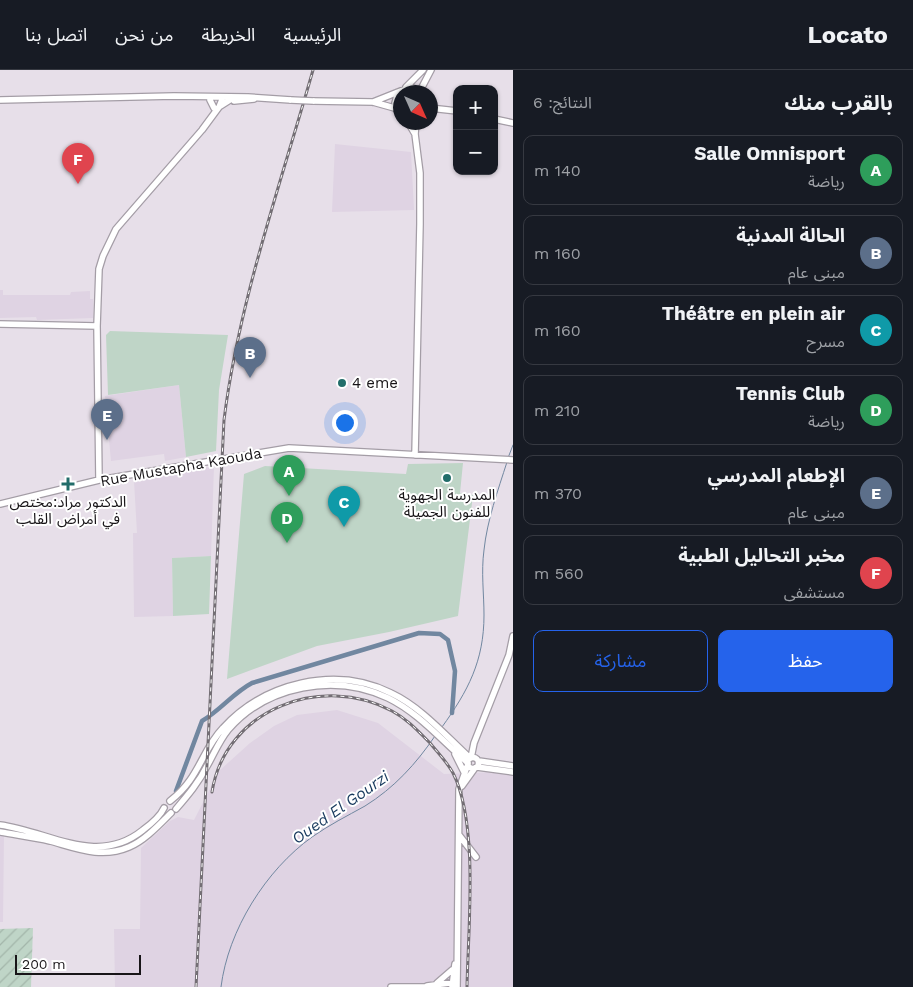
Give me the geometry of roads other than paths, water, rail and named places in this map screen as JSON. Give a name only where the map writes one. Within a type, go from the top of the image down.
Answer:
[{"type":"street","points":[[408,85],[423,70]]},
{"type":"street","points":[[423,85],[430,70]]},
{"type":"street","points":[[373,102],[393,94]]},
{"type":"street","points":[[168,98],[210,100],[220,98],[230,100],[254,99]]},
{"type":"street","points":[[0,100],[220,98],[373,102],[393,108]]},
{"type":"street","points":[[100,480],[96,326],[99,269],[109,240],[130,212],[213,115],[220,98]]},
{"type":"street","points":[[210,100],[217,108]]},
{"type":"street","points":[[217,108],[230,100]]},
{"type":"street","points":[[438,106],[453,110]]},
{"type":"street","points":[[498,120],[513,123]]},
{"type":"street","points":[[413,130],[415,134]]},
{"type":"street","points":[[414,455],[420,224],[420,173],[415,130]]},
{"type":"street","points":[[0,324],[96,326]]},
{"type":"street","name":"Rue Mustapha Kaouda","points":[[0,504],[100,480],[289,448],[512,460]]},
{"type":"street","points":[[460,788],[473,762],[476,741],[509,655],[513,636]]},
{"type":"street","points":[[0,825],[72,844],[105,848],[127,842],[151,823],[164,808],[165,804],[190,782],[216,737],[231,720],[263,696],[291,685],[323,680],[359,682],[391,693],[428,722],[447,741],[473,762],[513,772]]},
{"type":"street","points":[[0,832],[51,842],[74,849],[104,852],[131,847],[173,811],[196,785],[220,740],[235,722],[253,707],[278,694],[323,685],[358,688],[388,698],[428,722]]},
{"type":"street","points":[[454,747],[464,747],[476,741]]},
{"type":"street","points":[[454,747],[464,772]]},
{"type":"street","points":[[473,762],[513,766]]},
{"type":"street","points":[[454,984],[460,788],[464,772],[473,762]]},
{"type":"street","points":[[170,801],[175,804],[173,811]]},
{"type":"street","points":[[164,808],[173,811]]},
{"type":"street","points":[[459,834],[469,851],[476,857]]},
{"type":"street","points":[[454,984],[453,970],[456,962]]},
{"type":"street","points":[[437,984],[453,970]]},
{"type":"street","points":[[391,987],[429,987],[437,984],[454,984]]},
{"type":"waterway","name":"Oued El Gourzi","points":[[508,458],[513,445]]},
{"type":"waterway","name":"Oued El Gourzi","points":[[442,727],[460,701],[478,661],[484,615],[483,558],[485,539],[507,462]]},
{"type":"waterway","points":[[176,791],[202,721],[245,687],[252,683],[419,633],[440,634],[448,640],[455,671],[452,713]]},
{"type":"waterway","name":"Oued El Gourzi","points":[[221,987],[225,966],[241,923],[252,903],[279,866],[312,837],[365,806],[386,791],[412,766],[435,736]]},
{"type":"railway","points":[[196,987],[224,420],[231,376],[250,288],[313,70]]},
{"type":"railway","points":[[212,792],[221,763],[236,739],[256,720],[281,706],[308,698],[336,696],[365,700],[392,711],[403,718],[430,743],[445,761],[453,773],[461,794],[466,820],[470,877],[467,987]]},
{"type":"place","name":"مخبر التحاليل الطبية","points":[[78,184]]},
{"type":"place","name":"الحالة المدنية","points":[[250,378]]},
{"type":"place","name":"4 eme","points":[[342,383]]},
{"type":"place","name":"الإطعام المدرسي","points":[[107,440]]},
{"type":"place","name":"المدرسة الجهوية للفنون الجميلة","points":[[447,478]]},
{"type":"place","name":"الدكتور مراد:مختص في أمراض القلب","points":[[68,484]]},
{"type":"place","name":"Salle Omnisport","points":[[289,496]]},
{"type":"place","name":"Théâtre en plein air","points":[[344,527]]},
{"type":"place","name":"Tennis Club","points":[[287,543]]}]
